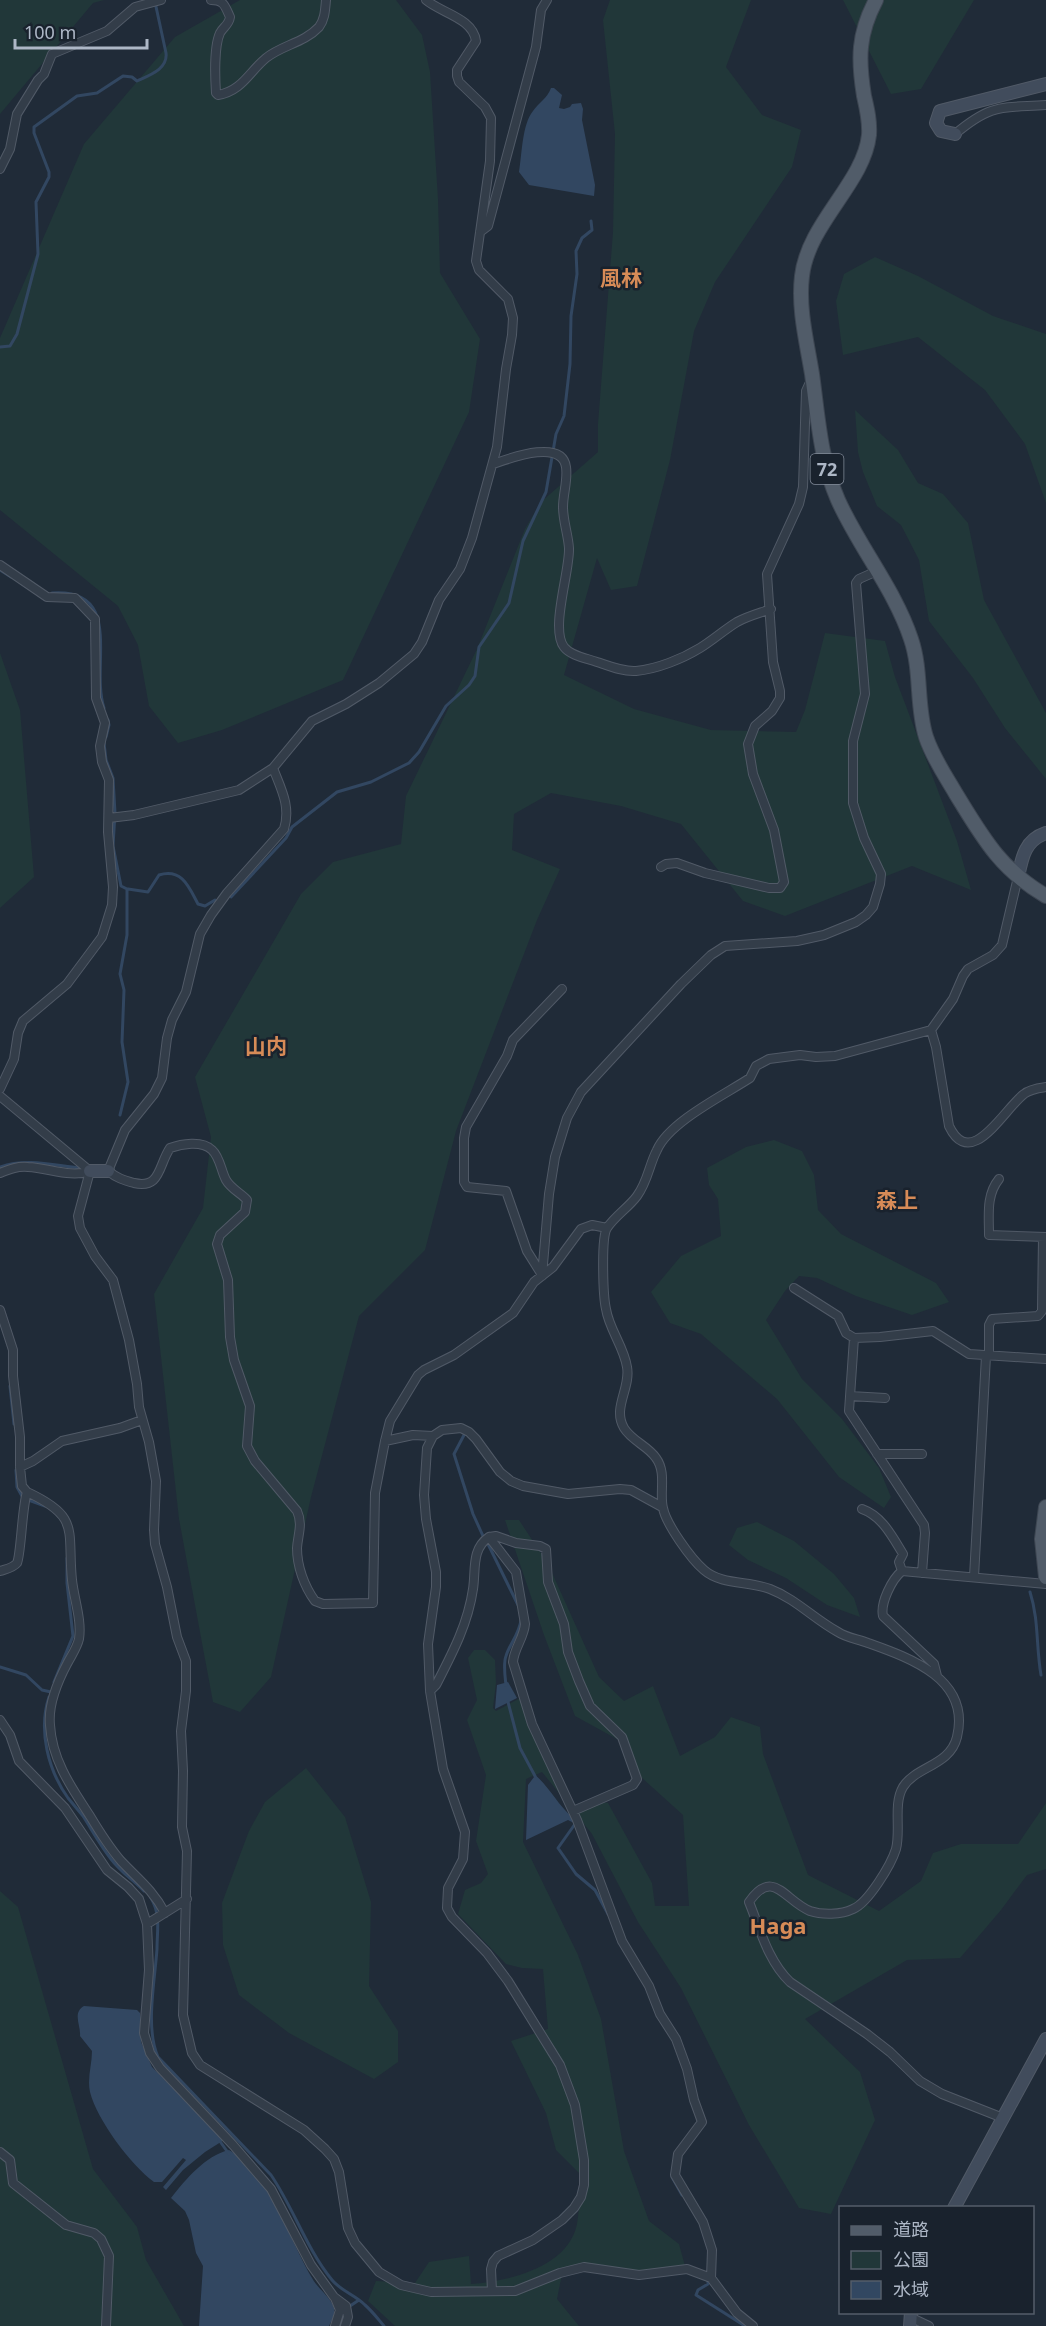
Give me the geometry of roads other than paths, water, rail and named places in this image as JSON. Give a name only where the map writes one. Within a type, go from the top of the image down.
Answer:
[{"type":"main road","name":"72","points":[[876,0],[865,22],[861,42],[860,61],[869,118],[869,135],[865,152],[816,234],[807,254],[802,277],[802,310],[821,450],[838,500],[912,640],[926,736],[936,761],[986,844],[1018,877],[1046,896]]},
{"type":"main road","points":[[1046,1507],[1042,1539],[1046,1576]]},
{"type":"street","points":[[211,0],[224,3],[231,17],[229,24],[220,33],[217,48],[215,88],[218,95],[231,92],[240,86],[267,57],[303,40],[324,18],[326,0]]},
{"type":"street","points":[[114,817],[239,790],[273,768],[312,722],[379,683],[414,654],[422,642],[439,600],[460,570],[472,538],[497,447],[513,318],[508,299],[478,270],[476,261],[490,161],[491,118],[485,107],[459,82],[457,76],[457,70],[476,41],[475,34],[469,26],[434,7],[426,0]]},
{"type":"street","points":[[480,232],[488,226],[536,47],[542,10],[547,0]]},
{"type":"street","points":[[0,169],[10,149],[17,114],[44,74],[52,54],[107,31],[135,7],[157,1]]},
{"type":"street","points":[[1046,84],[948,108],[940,111],[936,123],[941,131],[955,134],[975,117],[996,108],[1046,105]]},
{"type":"street","points":[[661,867],[677,863],[705,873],[769,888],[780,888],[784,882],[774,830],[753,774],[748,744],[754,726],[772,711],[780,698],[773,662],[767,574],[799,504],[803,487],[806,391],[812,377]]},
{"type":"street","points":[[493,464],[524,453],[552,454],[566,464],[563,516],[569,548],[561,600],[560,640],[564,648],[574,654],[623,670],[644,670],[681,658],[738,622],[771,609]]},
{"type":"street","points":[[0,566],[51,598],[75,598],[95,619],[96,698],[105,723],[100,746],[114,817],[108,832],[113,895],[106,930],[67,984],[23,1021],[18,1033],[14,1059],[0,1089]]},
{"type":"street","points":[[542,1276],[549,1194],[555,1157],[567,1118],[581,1092],[681,984],[725,946],[787,942],[824,935],[856,922],[873,907],[881,874],[861,830],[853,803],[853,741],[865,694],[856,583],[859,579],[877,571]]},
{"type":"street","points":[[108,1171],[125,1130],[154,1094],[162,1078],[167,1038],[172,1020],[186,992],[200,934],[227,893],[284,829],[288,816],[287,803],[273,768]]},
{"type":"street","points":[[1003,2118],[942,2094],[920,2081],[867,2034],[790,1982],[779,1972],[749,1902],[754,1893],[764,1887],[777,1887],[800,1906],[812,1912],[840,1913],[855,1909],[872,1893],[896,1849],[902,1788],[911,1779],[943,1759],[952,1748],[957,1736],[956,1702],[948,1686],[937,1676],[911,1660],[842,1635],[788,1597],[767,1588],[719,1578],[707,1573],[698,1564],[669,1523],[662,1506],[663,1483],[656,1458],[631,1437],[624,1429],[621,1420],[621,1400],[628,1370],[606,1309],[603,1244],[607,1228],[636,1197],[650,1173],[657,1148],[677,1125],[750,1078],[756,1066],[769,1059],[783,1057],[835,1056],[931,1030],[953,999],[963,976],[969,969],[993,955],[1002,945],[1018,877],[1029,843],[1046,833]]},
{"type":"street","points":[[542,1276],[526,1251],[507,1191],[467,1186],[464,1182],[464,1138],[466,1127],[507,1056],[513,1040],[562,989]]},
{"type":"street","points":[[931,1030],[949,1126],[955,1138],[963,1143],[975,1142],[998,1122],[1024,1093],[1046,1087]]},
{"type":"street","points":[[0,1096],[90,1171]]},
{"type":"street","points":[[0,1173],[16,1167],[81,1174],[90,1171],[108,1171],[117,1178],[146,1185],[151,1184],[155,1179],[170,1148],[191,1144],[207,1147],[215,1154],[227,1181],[246,1200],[245,1212],[220,1235],[216,1244],[228,1280],[230,1337],[234,1360],[250,1406],[247,1446],[255,1461],[297,1511],[301,1520],[297,1548],[301,1575],[315,1601],[323,1604],[374,1603],[375,1493],[385,1441],[390,1421],[418,1375],[454,1355],[513,1313],[534,1282],[553,1267],[581,1228],[592,1225],[607,1228]]},
{"type":"street","points":[[90,1171],[78,1216],[80,1228],[116,1288],[129,1340],[142,1420],[149,1442],[156,1481],[155,1544],[167,1587],[175,1630],[186,1661],[186,1691],[181,1731],[182,1827],[187,1851],[183,2014],[192,2053],[200,2065],[303,2130],[325,2148],[334,2159],[339,2172],[351,2236],[362,2254],[379,2272],[401,2285],[431,2292],[515,2291],[560,2273],[584,2267],[639,2275],[687,2269],[709,2278],[737,2313],[753,2326]]},
{"type":"street","points":[[974,1577],[989,1326],[992,1319],[1038,1316],[1042,1311],[1045,1237],[989,1235],[990,1198],[992,1187],[999,1179]]},
{"type":"street","points":[[794,1288],[838,1316],[846,1333],[854,1338],[933,1332],[969,1354],[1046,1359]]},
{"type":"street","points":[[0,1310],[13,1350],[13,1376],[20,1428],[20,1467],[26,1497],[18,1560],[11,1567],[0,1571]]},
{"type":"street","points":[[854,1338],[849,1411],[924,1525],[922,1573]]},
{"type":"street","points":[[850,1396],[885,1398]]},
{"type":"street","points":[[20,1467],[62,1441],[120,1428],[142,1420]]},
{"type":"street","points":[[385,1441],[413,1435],[433,1436],[451,1428],[469,1432],[500,1472],[511,1481],[523,1486],[568,1494],[630,1490],[662,1506]]},
{"type":"street","points":[[433,1436],[427,1448],[424,1495],[436,1587],[428,1644],[430,1691],[443,1769],[465,1832],[463,1859],[448,1888],[447,1908],[452,1917],[487,1953],[508,1981],[560,2065],[575,2105],[584,2160],[584,2185],[581,2197],[562,2220],[532,2240],[498,2256],[491,2269],[492,2290]]},
{"type":"street","points":[[878,1454],[922,1454]]},
{"type":"street","points":[[26,1497],[57,1509],[65,1518],[72,1539],[72,1579],[77,1605],[79,1640],[66,1666],[49,1715],[56,1757],[68,1799],[107,1870],[139,1899],[150,1922],[144,2033],[150,2054],[160,2068],[271,2189],[311,2265],[334,2297],[340,2310],[335,2326]]},
{"type":"street","points":[[862,1509],[869,1511],[892,1534],[903,1554],[899,1562],[902,1571]]},
{"type":"street","points":[[430,1691],[436,1685],[461,1633],[473,1588],[475,1558],[479,1545],[489,1537],[496,1536],[516,1544],[540,1546],[546,1549],[548,1582],[564,1624],[568,1652],[579,1681],[590,1706],[622,1737],[637,1779],[633,1785],[573,1811]]},
{"type":"street","points":[[489,1537],[516,1572],[525,1631],[514,1654],[513,1662],[532,1724],[573,1811],[622,1941],[649,1986],[660,2014],[678,2045],[701,2116],[700,2125],[678,2154],[675,2175],[703,2222],[712,2250],[709,2278]]},
{"type":"street","points":[[937,1676],[934,1664],[883,1616],[882,1610],[895,1577],[902,1571],[1046,1584]]},
{"type":"street","points":[[0,1720],[10,1734],[19,1761],[68,1799],[150,1888],[163,1914]]},
{"type":"street","points":[[150,1922],[187,1899]]},
{"type":"street","points":[[955,2206],[1046,2039]]},
{"type":"street","points":[[0,2151],[10,2160],[13,2183],[66,2225],[94,2233],[101,2239],[109,2256],[106,2326]]},
{"type":"street","points":[[334,2297],[346,2306],[348,2317],[345,2326]]},
{"type":"street","points":[[910,2319],[929,2326]]},
{"type":"water","points":[[551,88],[562,95],[559,108],[564,109],[572,104],[581,103],[582,120],[595,185],[594,196],[529,185],[519,172],[529,117]]},
{"type":"water","points":[[508,1682],[517,1698],[495,1709],[497,1685]]},
{"type":"water","points":[[533,1773],[572,1817],[574,1823],[568,1820],[526,1840],[528,1785],[534,1777]]},
{"type":"water","points":[[84,2006],[137,2010],[140,2013],[141,2042],[152,2067],[224,2140],[183,2170],[166,2190],[163,2187],[186,2160],[183,2158],[162,2182],[154,2182],[135,2165],[107,2128],[94,2103],[89,2087],[92,2051],[80,2036],[78,2020],[78,2012]]},
{"type":"water","points":[[229,2150],[243,2160],[267,2190],[312,2278],[332,2304],[334,2313],[329,2326],[199,2326],[203,2266],[196,2253],[185,2211],[171,2198],[204,2163]]},
{"type":"waterway","points":[[0,347],[10,346],[17,334],[38,254],[36,202],[49,177],[49,172],[34,133],[34,127],[77,96],[97,93],[123,76],[132,77],[137,81],[161,67],[166,59],[166,53],[155,2]]},
{"type":"waterway","points":[[231,897],[286,838],[292,827],[337,792],[371,782],[409,763],[419,752],[446,706],[469,685],[475,676],[479,647],[509,603],[523,541],[546,492],[556,434],[564,416],[570,364],[571,316],[577,274],[576,251],[582,238],[592,230],[591,221]]},
{"type":"waterway","points":[[0,570],[11,577]]},
{"type":"waterway","points":[[52,593],[75,595],[89,603],[97,616],[104,708]]},
{"type":"waterway","points":[[106,737],[108,720]]},
{"type":"waterway","points":[[104,743],[106,760],[113,778],[115,813],[113,846],[121,886],[127,889],[127,935],[120,974],[124,990],[122,1042],[128,1082],[120,1115]]},
{"type":"waterway","points":[[128,889],[148,892],[159,875],[174,874],[184,880],[198,904],[205,906],[215,900]]},
{"type":"waterway","points":[[0,1167],[29,1163],[79,1168]]},
{"type":"waterway","points":[[10,1386],[14,1424]]},
{"type":"waterway","points":[[464,1435],[454,1454],[473,1514],[483,1536]]},
{"type":"waterway","points":[[16,1470],[17,1487],[23,1498],[45,1506]]},
{"type":"waterway","points":[[487,1542],[518,1605]]},
{"type":"waterway","points":[[54,1682],[73,1636],[67,1583],[67,1558]]},
{"type":"waterway","points":[[1030,1592],[1035,1613],[1041,1675]]},
{"type":"waterway","points":[[506,1685],[505,1659],[521,1620]]},
{"type":"waterway","points":[[0,1667],[26,1675],[42,1690],[51,1692]]},
{"type":"waterway","points":[[49,1697],[45,1736],[55,1775],[68,1798],[83,1816],[111,1859],[144,1891]]},
{"type":"waterway","points":[[508,1702],[520,1748],[535,1776]]},
{"type":"waterway","points":[[575,1824],[558,1848],[576,1874],[595,1890],[608,1914]]},
{"type":"waterway","points":[[151,1898],[158,1923],[151,2018],[154,2045],[158,2057],[271,2175],[323,2268],[332,2280],[361,2302],[384,2326]]},
{"type":"waterway","points":[[219,2140],[229,2154]]},
{"type":"waterway","points":[[672,2177],[682,2195]]},
{"type":"waterway","points":[[708,2278],[708,2284],[698,2290],[696,2295],[745,2326]]},
{"type":"waterway","points":[[350,2306],[359,2300]]},
{"type":"district","name":"風林","points":[[621,278]]},
{"type":"district","name":"山内","points":[[266,1046]]},
{"type":"district","name":"森上","points":[[897,1200]]},
{"type":"district","name":"Haga","points":[[778,1925]]}]
